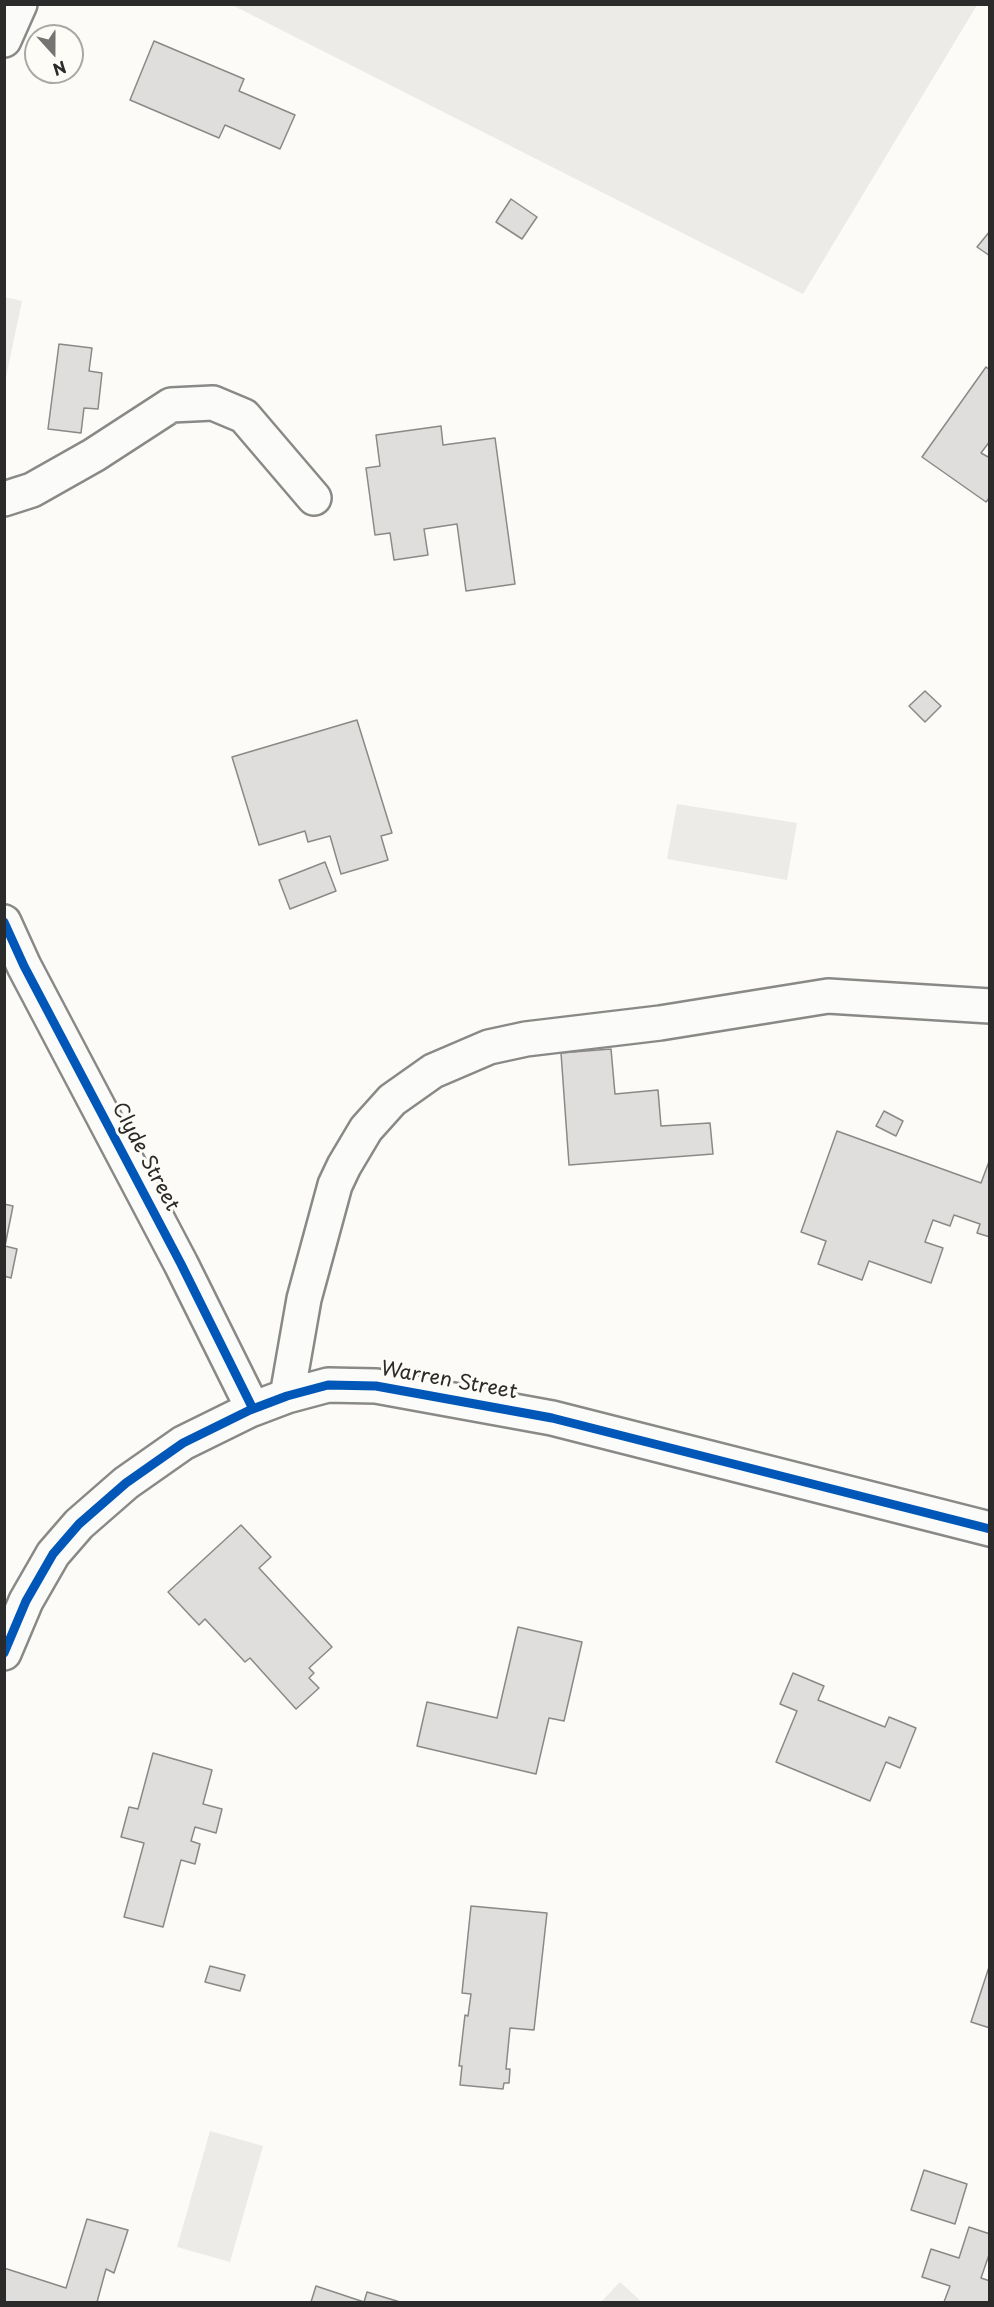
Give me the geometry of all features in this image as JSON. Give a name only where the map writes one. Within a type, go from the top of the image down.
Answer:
[{"type":"street","points":[[4,40],[20,4]]},
{"type":"street","points":[[4,499],[43,484],[171,405],[213,403],[244,416],[314,498]]},
{"type":"street","name":"Clyde Street","points":[[4,922],[24,966],[181,1264],[253,1409]]},
{"type":"street","points":[[287,1395],[304,1299],[333,1193],[344,1166],[366,1129],[392,1100],[433,1071],[489,1047],[526,1039],[660,1023],[828,996],[990,1006]]},
{"type":"street","name":"Warren Street","points":[[4,1653],[36,1582],[53,1554],[79,1524],[133,1477],[165,1455],[253,1409],[287,1395],[317,1387],[350,1384],[493,1406],[552,1418],[990,1529]]},
{"type":"shaded area","points":[[977,4],[803,294],[232,5]]},
{"type":"shaded area","points":[[4,297],[22,301],[5,382]]},
{"type":"shaded area","points":[[677,804],[797,823],[787,880],[667,859]]},
{"type":"shaded area","points":[[210,2131],[263,2146],[230,2262],[177,2247]]},
{"type":"shaded area","points":[[620,2282],[642,2302],[601,2302]]},
{"type":"building","points":[[154,41],[244,79],[239,91],[295,115],[280,149],[225,125],[219,138],[130,100]]},
{"type":"building","points":[[511,199],[537,217],[522,239],[496,222]]},
{"type":"building","points":[[990,231],[990,256],[977,247]]},
{"type":"building","points":[[59,344],[92,348],[89,371],[102,373],[98,409],[84,408],[81,433],[48,429]]},
{"type":"building","points":[[986,367],[990,370],[990,441],[981,453],[990,458],[990,497],[986,502],[922,457]]},
{"type":"building","points":[[441,426],[443,445],[495,438],[515,584],[466,591],[457,524],[424,529],[428,555],[394,560],[390,533],[375,535],[366,468],[380,466],[376,435]]},
{"type":"building","points":[[925,691],[941,706],[925,722],[909,706]]},
{"type":"building","points":[[357,720],[392,833],[381,836],[388,860],[341,874],[330,836],[308,842],[305,831],[259,845],[232,757]]},
{"type":"building","points":[[325,862],[336,891],[290,909],[279,880]]},
{"type":"building","points":[[611,1049],[615,1094],[658,1090],[661,1126],[710,1123],[713,1154],[569,1165],[561,1053]]},
{"type":"building","points":[[884,1111],[903,1121],[896,1136],[876,1126]]},
{"type":"building","points":[[837,1131],[981,1183],[990,1159],[990,1237],[977,1233],[980,1224],[954,1215],[950,1226],[933,1220],[925,1242],[943,1248],[931,1283],[869,1261],[862,1280],[818,1264],[826,1241],[801,1232]]},
{"type":"building","points":[[4,1204],[13,1206],[5,1246],[17,1249],[11,1278],[4,1276]]},
{"type":"building","points":[[241,1525],[271,1557],[259,1568],[332,1647],[309,1668],[314,1673],[309,1678],[319,1688],[296,1709],[250,1658],[245,1662],[205,1619],[199,1625],[168,1592]]},
{"type":"building","points":[[518,1627],[582,1642],[564,1721],[549,1718],[536,1774],[417,1746],[427,1702],[497,1718]]},
{"type":"building","points":[[793,1673],[824,1686],[818,1700],[885,1727],[889,1717],[916,1728],[900,1768],[886,1762],[870,1801],[776,1762],[797,1711],[780,1704]]},
{"type":"building","points":[[153,1753],[212,1770],[203,1804],[222,1809],[216,1833],[195,1827],[191,1841],[200,1844],[195,1864],[181,1860],[163,1927],[124,1917],[144,1843],[121,1837],[129,1807],[138,1809]]},
{"type":"building","points":[[471,1906],[547,1913],[534,2030],[510,2028],[506,2069],[510,2069],[509,2083],[504,2083],[503,2089],[460,2085],[462,2066],[459,2066],[465,2015],[468,2016],[471,1994],[462,1993]]},
{"type":"building","points":[[990,1964],[990,2028],[971,2022]]},
{"type":"building","points":[[210,1966],[245,1975],[240,1991],[205,1982]]},
{"type":"building","points":[[924,2170],[967,2184],[955,2224],[911,2210]]},
{"type":"building","points":[[87,2219],[128,2230],[114,2273],[106,2269],[97,2302],[4,2302],[4,2268],[66,2288]]},
{"type":"building","points":[[969,2227],[990,2234],[990,2252],[981,2278],[990,2281],[990,2302],[944,2302],[950,2286],[922,2277],[931,2249],[959,2258]]},
{"type":"building","points":[[316,2286],[364,2302],[311,2302]]},
{"type":"building","points":[[367,2292],[400,2302],[364,2302]]},
{"type":"cycle path","points":[[4,922],[24,966],[181,1264],[253,1409]]},
{"type":"cycle path","points":[[4,1653],[26,1601],[53,1554],[79,1524],[126,1483],[183,1443],[250,1410],[287,1396],[328,1385],[376,1386],[552,1418],[990,1529]]}]
